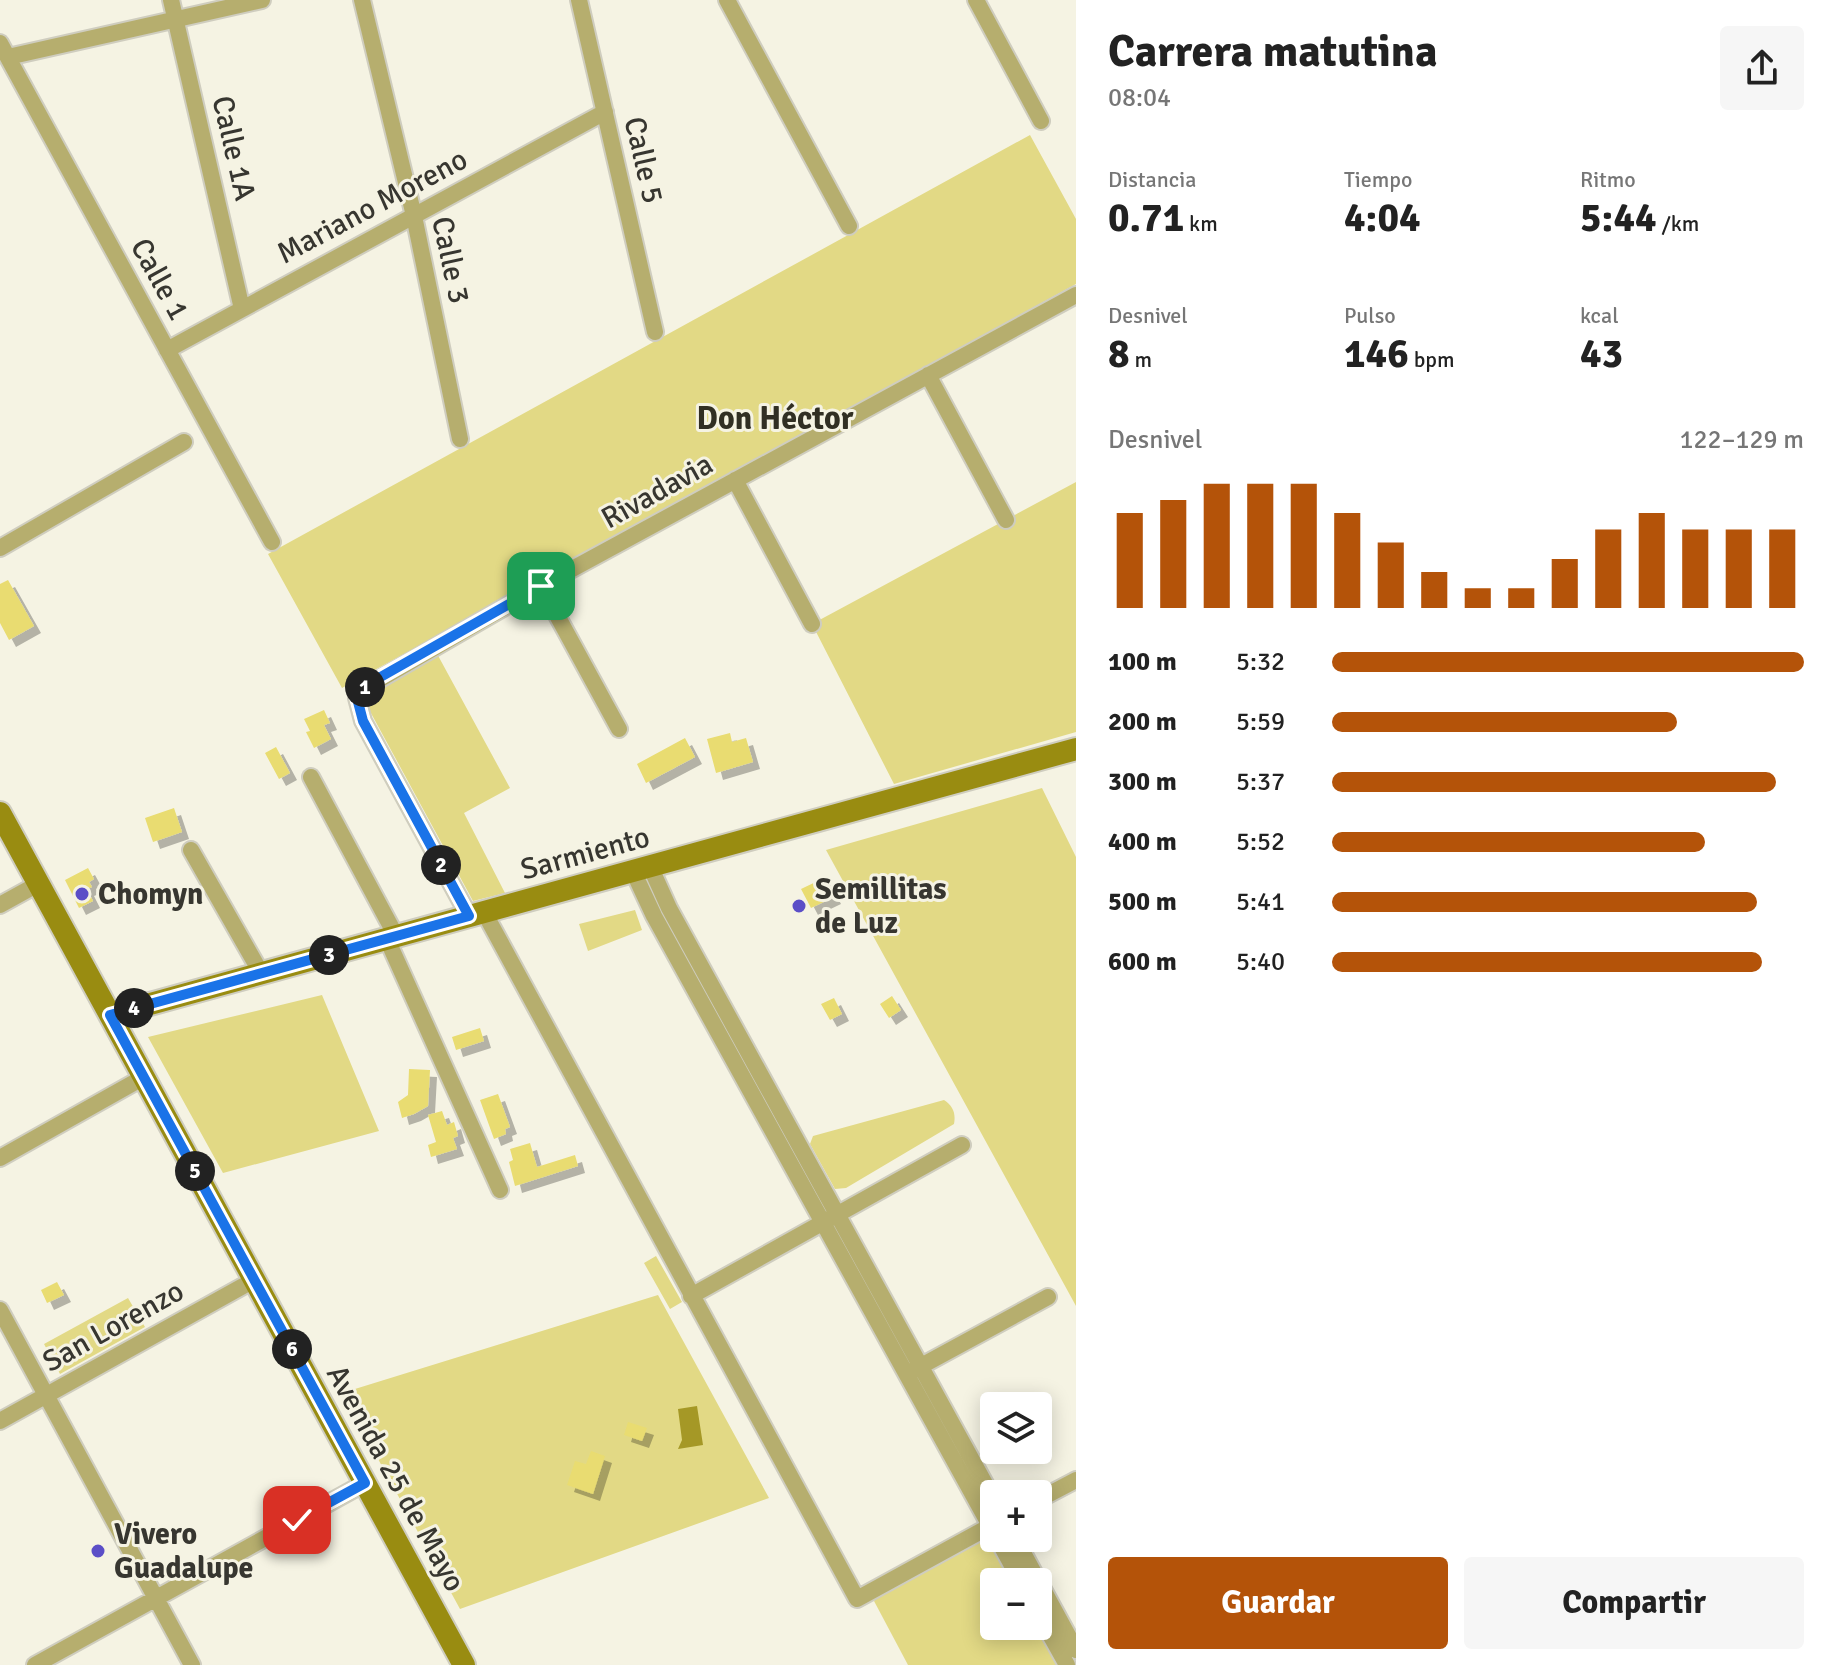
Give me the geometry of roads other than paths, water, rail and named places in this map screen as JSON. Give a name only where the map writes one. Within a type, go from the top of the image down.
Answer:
[{"type":"street","name":"Calle 1A","points":[[171,0],[242,309]]},
{"type":"street","points":[[4,50],[175,20],[262,0]]},
{"type":"street","name":"Calle 3","points":[[362,0],[414,216],[460,439]]},
{"type":"street","name":"Calle 5","points":[[579,0],[655,332]]},
{"type":"street","points":[[727,0],[849,226]]},
{"type":"street","points":[[976,0],[1041,121]]},
{"type":"street","name":"Calle 1","points":[[4,50],[272,542]]},
{"type":"street","name":"Mariano Moreno","points":[[167,350],[605,112]]},
{"type":"street","name":"Rivadavia","points":[[476,914],[363,721],[357,698],[361,690],[541,586],[1076,295]]},
{"type":"street","points":[[928,375],[1006,520]]},
{"type":"street","points":[[0,548],[184,442]]},
{"type":"street","points":[[735,480],[812,624]]},
{"type":"street","points":[[541,586],[619,729]]},
{"type":"street","name":"Sarmiento","points":[[110,1015],[1076,749]]},
{"type":"street","points":[[311,777],[392,938],[500,1190]]},
{"type":"street","name":"Avenida 25 de Mayo","points":[[0,813],[464,1665]]},
{"type":"street","points":[[191,850],[261,973]]},
{"type":"street","points":[[642,868],[669,908],[830,1219],[914,1370],[982,1480]]},
{"type":"street","points":[[0,905],[38,884]]},
{"type":"street","points":[[476,914],[857,1599],[980,1537]]},
{"type":"street","points":[[0,1158],[144,1077]]},
{"type":"street","points":[[691,1296],[962,1145]]},
{"type":"street","name":"San Lorenzo","points":[[0,1421],[254,1280]]},
{"type":"street","points":[[914,1370],[1048,1297]]},
{"type":"street","points":[[0,1310],[192,1665]]},
{"type":"street","points":[[914,1370],[980,1502]]},
{"type":"street","points":[[1052,1493],[1076,1480]]},
{"type":"street","points":[[35,1665],[365,1483]]},
{"type":"street","points":[[1022,1552],[1071,1658]]},
{"type":"street","points":[[1052,1632],[1071,1658]]},
{"type":"place","name":"Chomyn","points":[[82,894]]},
{"type":"place","name":"Semillitas de Luz","points":[[799,906]]},
{"type":"place","name":"Vivero Guadalupe","points":[[98,1551]]},
{"type":"district","name":"Don Héctor","points":[[775,418]]}]
